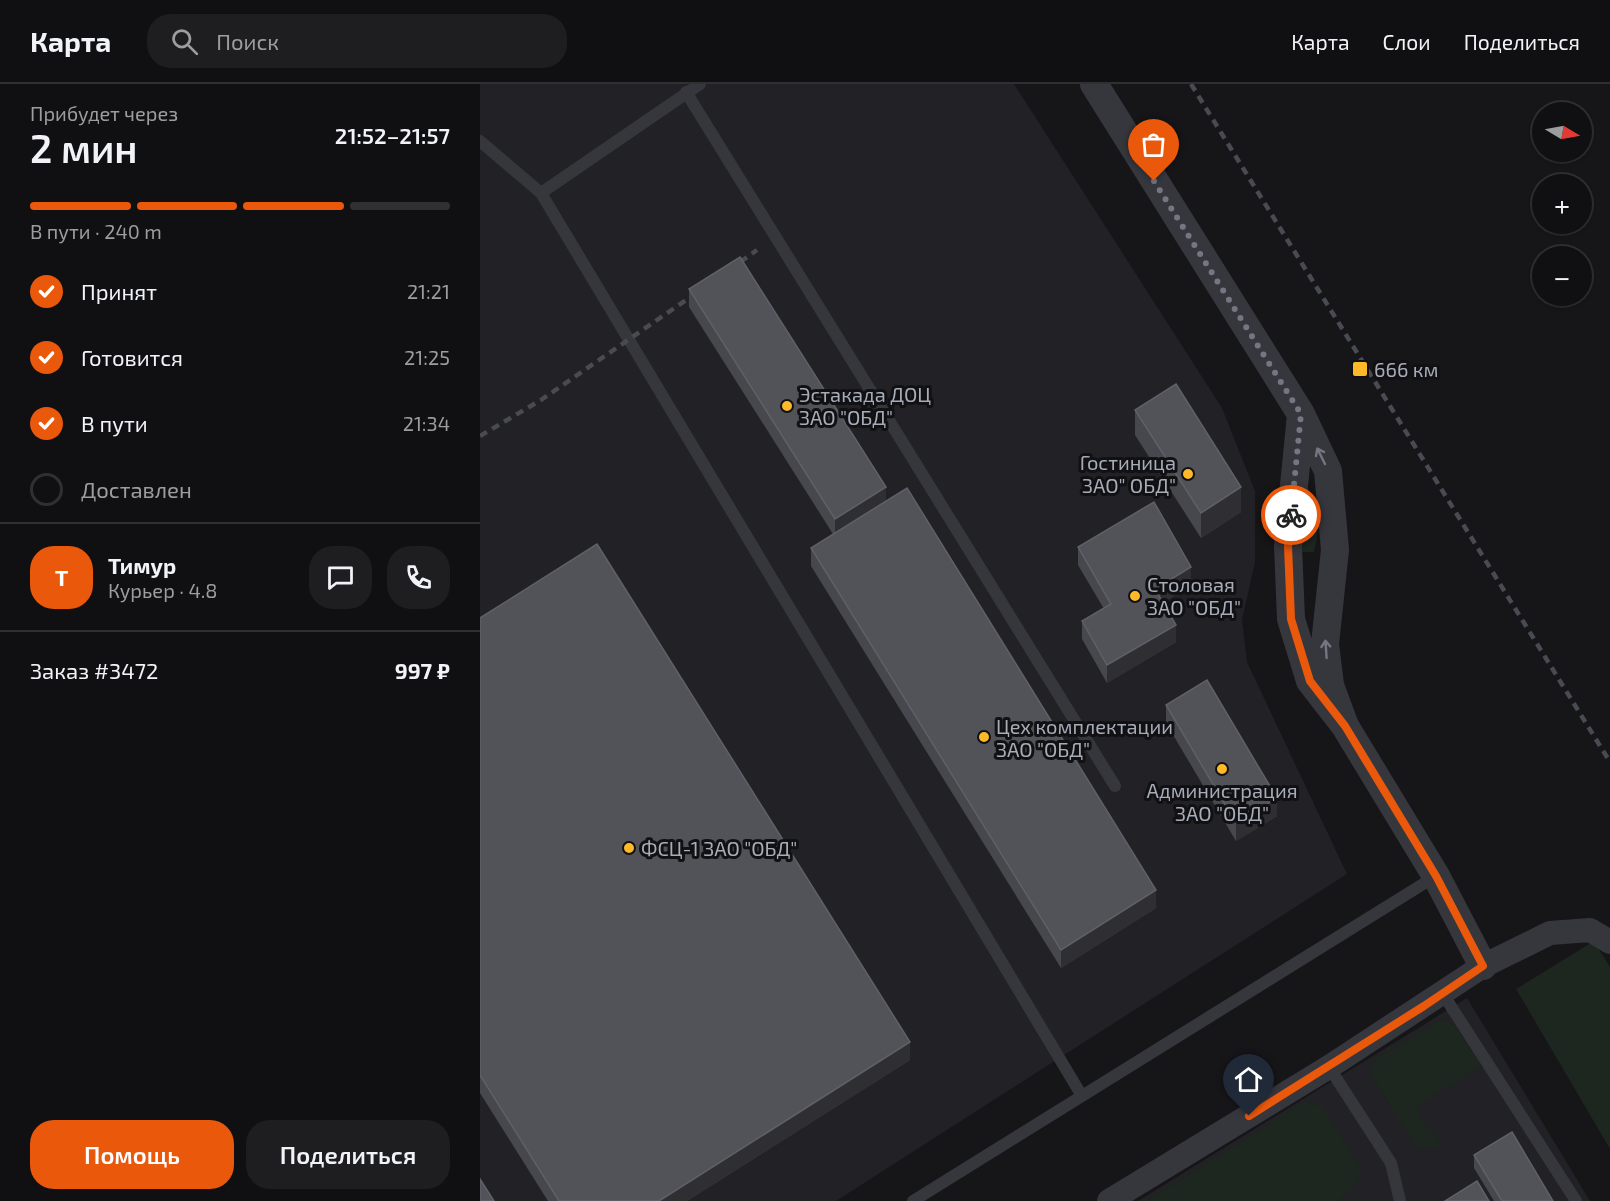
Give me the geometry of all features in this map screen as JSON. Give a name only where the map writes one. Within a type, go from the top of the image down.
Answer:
[{"type":"street","points":[[1094,84],[1301,414],[1328,471],[1335,550],[1325,644],[1330,685],[1345,726]]},
{"type":"street","points":[[1301,414],[1288,546],[1291,619],[1310,681],[1345,726],[1436,876],[1483,966]]},
{"type":"street","points":[[1109,1201],[1329,1067],[1483,966],[1550,933],[1590,930],[1610,942]]},
{"type":"lane","points":[[541,193],[700,84]]},
{"type":"lane","points":[[686,92],[1115,786]]},
{"type":"lane","points":[[480,141],[541,193],[1082,1096]]},
{"type":"lane","points":[[913,1201],[1436,876]]},
{"type":"lane","points":[[1443,994],[1576,1201]]},
{"type":"lane","points":[[1329,1067],[1391,1163],[1400,1201]]},
{"type":"shaded area","points":[[480,84],[1014,84],[1222,408],[1255,491],[1255,562],[1242,620],[1247,662],[1347,874],[836,1201],[480,1201]]},
{"type":"shaded area","points":[[1309,489],[1317,512],[1317,535],[1314,552],[1302,552],[1302,490]]},
{"type":"shaded area","points":[[1594,941],[1610,967],[1610,1149],[1516,989]]},
{"type":"shaded area","points":[[1467,998],[1590,1201],[1138,1201]]},
{"type":"shaded area","points":[[1442,1019],[1455,1026],[1482,1066],[1415,1108],[1444,1148],[1417,1148],[1372,1077],[1372,1067],[1377,1058]]},
{"type":"shaded area","points":[[1305,1101],[1325,1108],[1359,1165],[1359,1177],[1351,1192],[1337,1201],[1147,1201]]},
{"type":"building","name":"Эстакада ДОЦ ЗАО \"ОБД\"","points":[[740,257],[886,487],[835,519],[689,289]]},
{"type":"building","points":[[1176,384],[1241,487],[1201,513],[1135,410]]},
{"type":"building","name":"Цех комплектации ЗАО \"ОБД\"","points":[[907,488],[1156,890],[1061,950],[811,548]]},
{"type":"building","name":"Столовая ЗАО \"ОБД\"","points":[[1154,502],[1191,567],[1155,589],[1176,625],[1107,665],[1082,621],[1111,604],[1078,547]]},
{"type":"building","name":"ФСЦ-1 ЗАО \"ОБД\"","points":[[597,544],[910,1042],[659,1201],[559,1201],[480,1075],[480,618]]},
{"type":"building","name":"Администрация ЗАО \"ОБД\"","points":[[1207,680],[1277,798],[1236,823],[1166,705]]},
{"type":"building","points":[[1512,1132],[1553,1201],[1502,1201],[1474,1155]]},
{"type":"building","points":[[480,1179],[494,1201],[480,1201]]},
{"type":"building","points":[[1477,1181],[1489,1201],[1445,1201]]},
{"type":"railway","points":[[1191,84],[1610,762]]},
{"type":"railway","points":[[729,270],[757,250]]},
{"type":"railway","points":[[480,436],[541,400],[702,289]]},
{"type":"way so far","points":[[1154,181],[1301,414],[1291,515]]},
{"type":"place","name":"666 км","points":[[1360,369]]},
{"type":"place","name":"Эстакада ДОЦ ЗАО \"ОБД\"","points":[[787,406]]},
{"type":"place","name":"Гостиница ЗАО\" ОБД\"","points":[[1188,474]]},
{"type":"place","name":"Столовая ЗАО \"ОБД\"","points":[[1135,596]]},
{"type":"place","name":"Цех комплектации ЗАО \"ОБД\"","points":[[984,737]]},
{"type":"place","name":"Администрация ЗАО \"ОБД\"","points":[[1222,769]]},
{"type":"place","name":"ФСЦ-1 ЗАО \"ОБД\"","points":[[629,848]]},
{"type":"route","points":[[1249,1116],[1443,994],[1483,966],[1436,876],[1345,726],[1310,681],[1291,619],[1288,546],[1291,515]]}]
